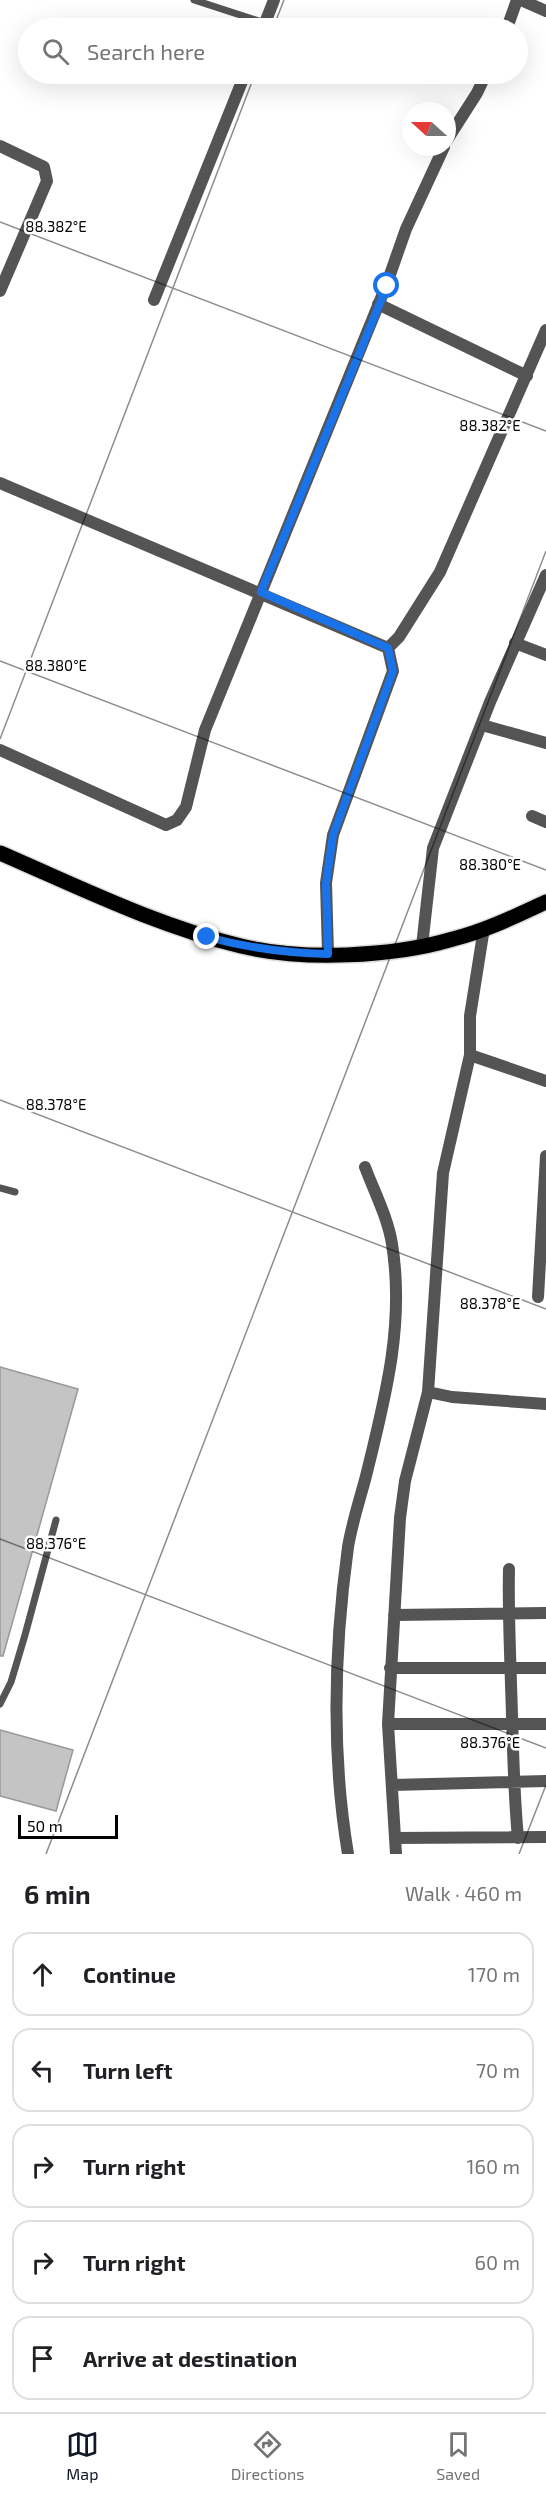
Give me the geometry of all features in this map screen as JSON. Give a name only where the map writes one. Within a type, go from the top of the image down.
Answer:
[{"type":"main road","points":[[0,853],[163,922],[243,947],[289,953],[328,954],[422,946],[484,928],[546,904]]},
{"type":"street","points":[[267,18],[274,0]]},
{"type":"street","points":[[511,18],[519,0],[546,11]]},
{"type":"street","points":[[154,300],[241,84]]},
{"type":"street","points":[[456,126],[481,84]]},
{"type":"street","points":[[0,146],[44,167],[47,181],[0,291]]},
{"type":"street","points":[[0,750],[166,825],[177,820],[186,807],[205,730],[378,304],[406,229],[440,156]]},
{"type":"street","points":[[378,304],[527,376]]},
{"type":"street","points":[[388,648],[399,637],[440,572],[546,330]]},
{"type":"street","points":[[0,483],[261,592],[388,648]]},
{"type":"street","points":[[422,946],[433,848],[515,643],[546,575]]},
{"type":"street","points":[[515,643],[546,655]]},
{"type":"street","points":[[328,954],[326,883],[333,835],[393,671],[388,648]]},
{"type":"street","points":[[482,724],[546,743]]},
{"type":"street","points":[[532,816],[546,822]]},
{"type":"street","points":[[396,1854],[388,1724],[390,1668],[405,1481],[428,1392],[443,1173],[470,1055],[470,1016],[484,928]]},
{"type":"street","points":[[470,1055],[546,1081]]},
{"type":"street","points":[[538,1297],[543,1259],[546,1156]]},
{"type":"street","points":[[348,1854],[342,1819],[335,1707],[338,1648],[348,1545],[388,1388],[398,1294],[392,1241],[365,1167]]},
{"type":"street","points":[[428,1392],[452,1397],[546,1404]]},
{"type":"street","points":[[509,1569],[507,1614],[511,1668],[512,1782],[518,1838]]},
{"type":"street","points":[[394,1615],[546,1613]]},
{"type":"street","points":[[390,1668],[546,1668]]},
{"type":"street","points":[[388,1724],[546,1725]]},
{"type":"street","points":[[392,1785],[546,1781]]},
{"type":"street","points":[[395,1838],[546,1837]]},
{"type":"lane","points":[[194,0],[242,18]]},
{"type":"lane","points":[[0,1188],[15,1192]]},
{"type":"lane","points":[[0,1704],[11,1682],[26,1635],[56,1520]]},
{"type":"building","points":[[0,1367],[78,1389],[3,1656],[0,1656]]},
{"type":"building","points":[[0,1730],[73,1750],[56,1811],[0,1796]]},
{"type":"route","points":[[207,937],[243,947],[289,953],[328,954],[326,883],[333,835],[393,671],[388,648],[261,592],[367,328],[387,286]]}]
